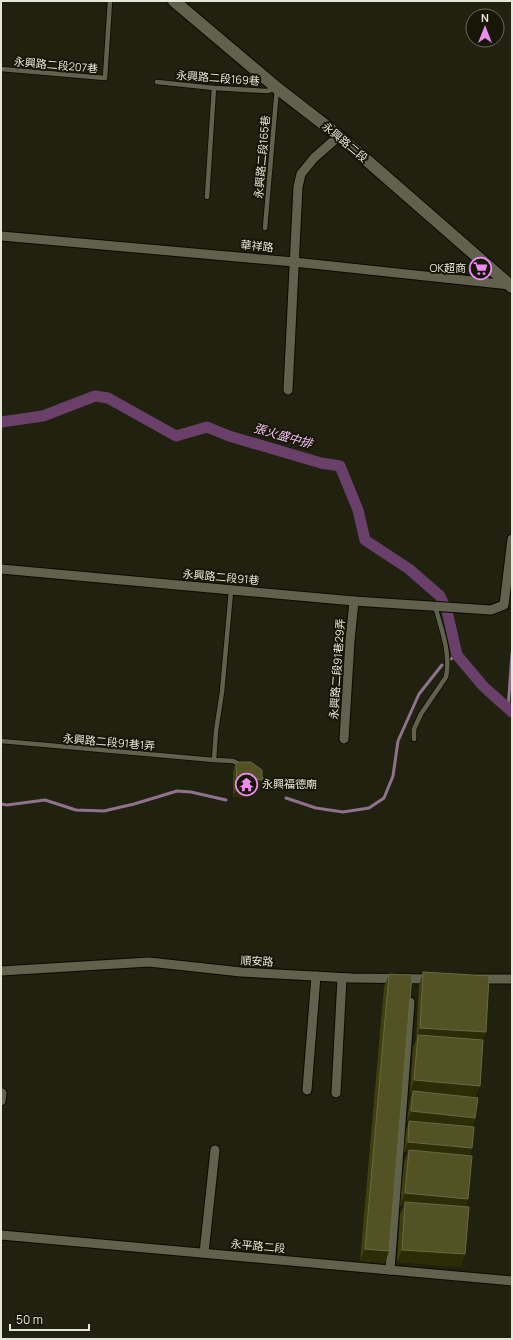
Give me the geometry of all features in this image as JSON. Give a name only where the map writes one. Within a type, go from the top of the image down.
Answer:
[{"type":"street","name":"永興路二段","points":[[174,1],[277,88],[339,136],[511,286]]},
{"type":"street","points":[[288,390],[298,187],[302,174],[314,158],[339,136]]},
{"type":"street","name":"華祥路","points":[[1,236],[294,262],[511,286]]},
{"type":"street","name":"永興路二段91巷","points":[[1,569],[354,601],[491,610],[504,605],[512,539]]},
{"type":"street","name":"永興路二段91巷29弄","points":[[344,739],[354,601]]},
{"type":"street","name":"順安路","points":[[1,971],[149,962],[241,972],[342,978],[411,987],[443,979]]},
{"type":"street","points":[[307,1090],[316,976]]},
{"type":"street","points":[[336,1093],[342,978]]},
{"type":"street","points":[[466,979],[512,980]]},
{"type":"street","points":[[390,1270],[411,987]]},
{"type":"street","points":[[204,1253],[215,1150]]},
{"type":"street","name":"永平路二段","points":[[1,1235],[512,1281]]},
{"type":"lane","name":"永興路二段207巷","points":[[1,69],[105,78],[110,1]]},
{"type":"lane","name":"永興路二段169巷","points":[[157,82],[214,88],[267,91],[277,88]]},
{"type":"lane","points":[[208,197],[214,88]]},
{"type":"lane","name":"永興路二段165巷","points":[[265,228],[277,88]]},
{"type":"lane","points":[[214,760],[231,590]]},
{"type":"lane","points":[[414,740],[414,729],[416,724],[446,677],[447,672],[446,653],[437,606]]},
{"type":"lane","name":"永興路二段91巷1弄","points":[[1,740],[233,761],[245,768]]},
{"type":"lane","points":[[251,771],[268,783],[282,788]]},
{"type":"building","points":[[236,762],[251,762],[262,770],[262,780],[253,779],[253,787],[237,788]]},
{"type":"building","points":[[423,972],[489,976],[486,1032],[420,1028]]},
{"type":"building","points":[[389,974],[412,975],[389,1251],[365,1249]]},
{"type":"building","points":[[418,1035],[483,1040],[480,1086],[414,1080]]},
{"type":"building","points":[[413,1091],[478,1098],[475,1118],[411,1111]]},
{"type":"building","points":[[409,1121],[474,1127],[472,1148],[408,1142]]},
{"type":"building","points":[[409,1150],[472,1156],[468,1199],[405,1193]]},
{"type":"building","points":[[405,1202],[469,1207],[465,1254],[402,1250]]},
{"type":"waterway","name":"張火盛中排","points":[[1,422],[43,416],[95,396],[108,398],[176,436],[207,427],[229,436],[321,463],[340,466],[358,510],[365,540],[409,569],[440,596],[447,611],[457,655],[484,687],[512,712]]},
{"type":"waterway","points":[[508,709],[512,653]]},
{"type":"waterway","name":"張火盛中排","points":[[451,659],[457,655]]},
{"type":"waterway","points":[[286,798],[316,808],[343,812],[369,808],[384,798],[393,776],[398,741],[419,694],[442,665]]},
{"type":"waterway","points":[[1,804],[7,805],[45,800],[76,810],[104,811],[177,791],[191,792],[226,800]]},
{"type":"place","name":"OK超商","points":[[481,268]]},
{"type":"place","name":"永興福德廟","points":[[246,784]]}]
